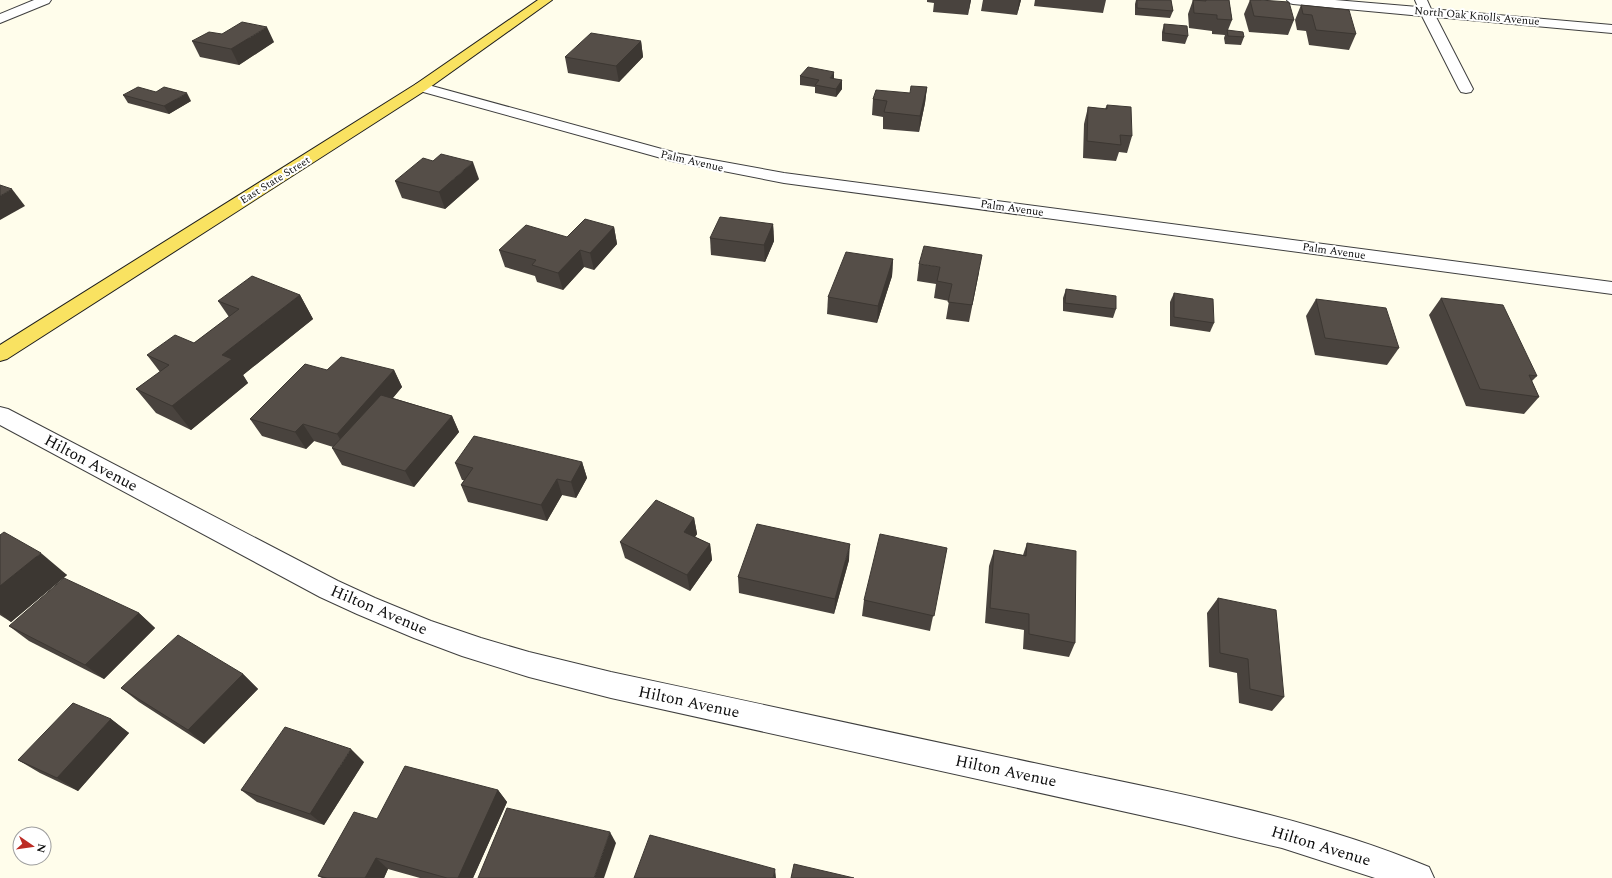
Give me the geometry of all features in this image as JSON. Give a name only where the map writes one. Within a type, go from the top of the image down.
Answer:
[{"type":"main road","name":"East State Street","points":[[0,354],[421,87],[546,0]]},
{"type":"street","points":[[0,19],[45,0]]},
{"type":"street","name":"North Oak Knolls Avenue","points":[[1293,0],[1424,6],[1612,29]]},
{"type":"street","points":[[1424,6],[1466,89]]},
{"type":"street","name":"Palm Avenue","points":[[421,87],[678,158],[777,177],[1612,288]]},
{"type":"street","name":"Hilton Avenue","points":[[0,415],[329,589],[377,612],[481,650],[548,670],[611,685],[1185,810],[1282,833],[1380,864],[1418,878]]},
{"type":"building","points":[[1137,0],[1171,0],[1173,11],[1137,8]]},
{"type":"building","points":[[1193,0],[1229,0],[1232,20],[1217,19],[1217,15],[1194,13]]},
{"type":"building","points":[[1250,0],[1289,2],[1294,20],[1254,16]]},
{"type":"building","points":[[1301,5],[1349,10],[1356,34],[1316,30],[1312,15],[1303,14]]},
{"type":"building","points":[[242,22],[267,27],[231,49],[192,41],[209,32],[222,34]]},
{"type":"building","points":[[1164,24],[1187,26],[1188,36],[1164,33]]},
{"type":"building","points":[[1227,30],[1243,32],[1244,37],[1228,36]]},
{"type":"building","points":[[591,33],[641,41],[616,66],[565,57]]},
{"type":"building","points":[[808,67],[834,72],[830,78],[842,80],[836,89],[815,85],[819,80],[800,76]]},
{"type":"building","points":[[911,86],[927,87],[920,116],[884,112],[887,101],[873,99],[876,90],[910,93]]},
{"type":"building","points":[[138,87],[156,92],[164,87],[187,93],[164,106],[123,95]]},
{"type":"building","points":[[1107,105],[1131,107],[1132,136],[1120,135],[1121,145],[1087,141],[1088,107],[1107,109]]},
{"type":"building","points":[[441,154],[473,162],[439,192],[395,181],[423,158],[433,161]]},
{"type":"building","points":[[0,185],[12,189],[0,196]]},
{"type":"building","points":[[720,217],[773,224],[764,245],[710,238]]},
{"type":"building","points":[[585,219],[614,227],[590,253],[580,250],[558,273],[532,265],[536,260],[499,250],[526,225],[567,237]]},
{"type":"building","points":[[924,246],[982,255],[972,305],[948,302],[952,284],[937,281],[940,267],[919,264]]},
{"type":"building","points":[[846,252],[893,259],[878,306],[828,297]]},
{"type":"building","points":[[252,276],[300,295],[222,355],[232,359],[172,406],[136,389],[169,365],[147,355],[175,335],[194,343],[239,309],[218,301]]},
{"type":"building","points":[[1066,289],[1116,296],[1116,309],[1065,303]]},
{"type":"building","points":[[1174,293],[1213,299],[1214,323],[1174,317]]},
{"type":"building","points":[[1441,298],[1503,305],[1537,376],[1529,375],[1539,397],[1480,389]]},
{"type":"building","points":[[1316,299],[1386,308],[1399,348],[1325,338]]},
{"type":"building","points":[[341,357],[394,370],[337,434],[303,424],[295,432],[250,419],[305,364],[327,370]]},
{"type":"building","points":[[381,395],[452,416],[405,471],[332,448]]},
{"type":"building","points":[[474,436],[582,462],[571,482],[557,479],[541,505],[461,485],[473,468],[455,463]]},
{"type":"building","points":[[656,500],[694,518],[684,532],[710,544],[687,575],[620,542]]},
{"type":"building","points":[[757,524],[850,544],[835,599],[738,577]]},
{"type":"building","points":[[4,532],[41,553],[0,586],[0,535]]},
{"type":"building","points":[[880,534],[947,548],[934,616],[864,600]]},
{"type":"building","points":[[1027,543],[1076,551],[1075,643],[1029,634],[1029,614],[990,608],[994,550],[1026,556]]},
{"type":"building","points":[[64,578],[139,613],[85,665],[9,626]]},
{"type":"building","points":[[1218,598],[1276,610],[1284,697],[1250,689],[1248,659],[1220,653]]},
{"type":"building","points":[[178,635],[243,674],[188,730],[121,688]]},
{"type":"building","points":[[73,703],[111,719],[57,778],[18,760]]},
{"type":"building","points":[[285,727],[351,749],[310,814],[241,790]]},
{"type":"building","points":[[405,766],[498,790],[458,878],[447,878],[376,858],[365,878],[327,878],[318,876],[354,812],[377,819]]},
{"type":"building","points":[[507,808],[610,832],[594,878],[478,878]]},
{"type":"building","points":[[650,835],[775,869],[773,878],[634,878]]},
{"type":"building","points":[[794,864],[854,878],[791,878]]}]
